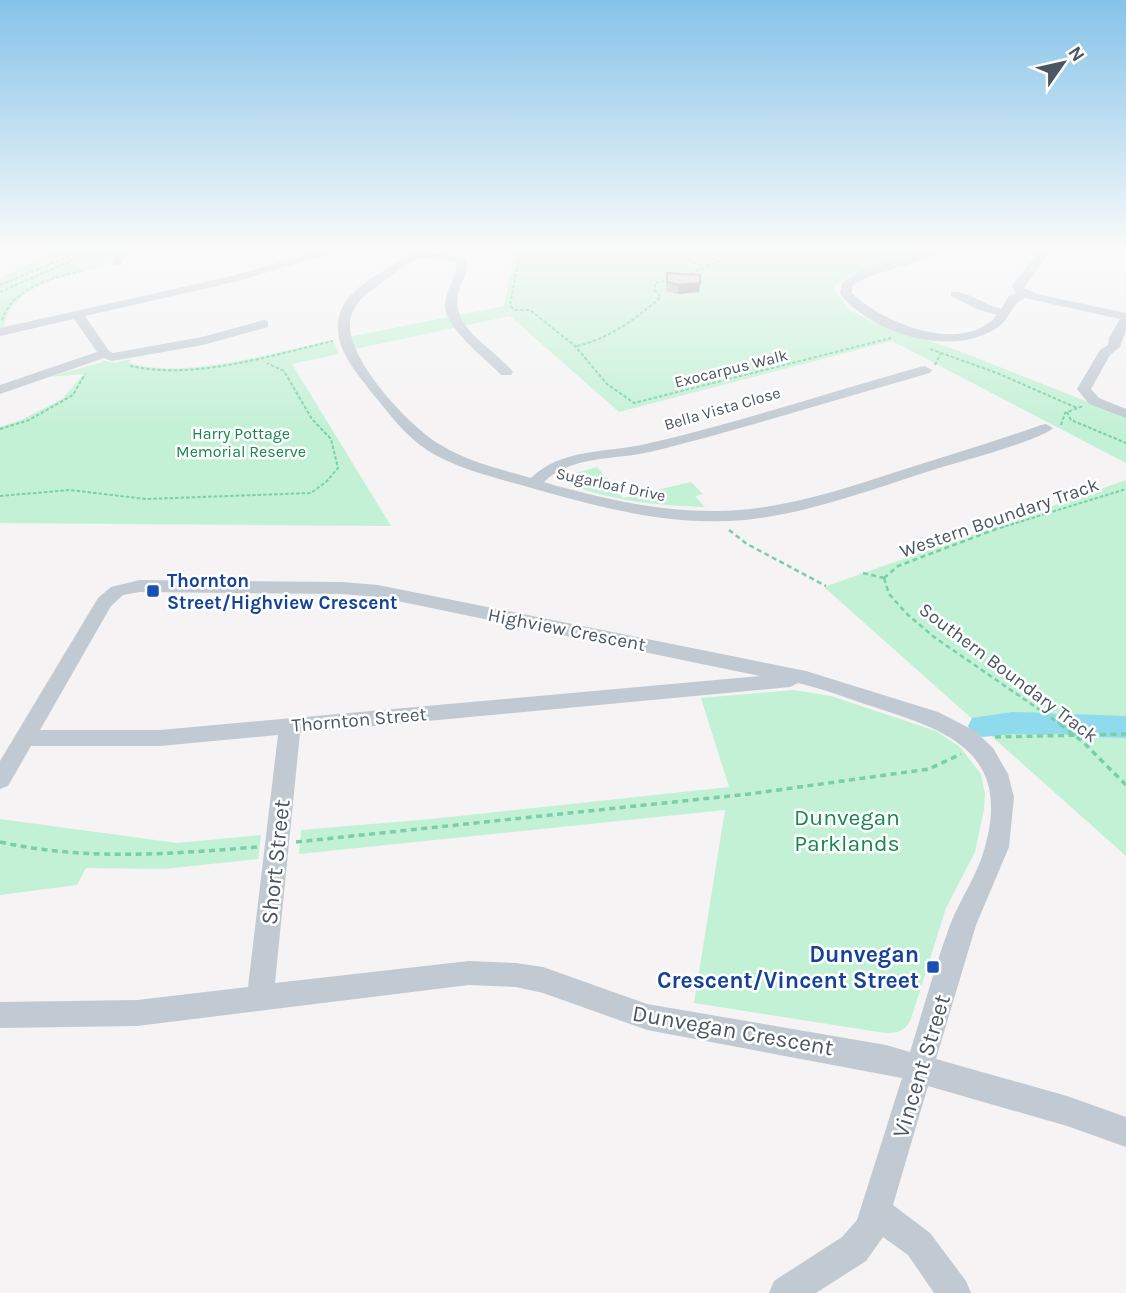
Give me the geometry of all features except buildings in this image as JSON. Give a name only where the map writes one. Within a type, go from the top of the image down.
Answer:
[{"type":"street","points":[[1,329],[106,307]]},
{"type":"street","points":[[344,339],[343,323],[349,307]]},
{"type":"street","points":[[451,307],[450,313],[460,330],[484,348],[506,372]]},
{"type":"street","points":[[858,307],[911,331],[946,339],[963,338],[978,333],[996,323],[1007,307]]},
{"type":"street","points":[[982,307],[1004,313]]},
{"type":"street","points":[[1081,307],[1126,318],[1115,338],[1114,347],[1105,353],[1085,386],[1084,393],[1090,399],[1126,414]]},
{"type":"street","points":[[77,314],[100,356]]},
{"type":"street","points":[[0,390],[100,356],[116,356],[190,343],[264,324]]},
{"type":"street","name":"Sugarloaf Drive","points":[[344,339],[356,360],[413,435],[430,447],[455,460],[533,484],[611,505],[653,512],[717,516],[757,514],[820,502],[1046,428]]},
{"type":"street","name":"Bella Vista Close","points":[[533,484],[549,469],[566,460],[647,448],[925,370]]},
{"type":"street","name":"Highview Crescent","points":[[0,780],[114,585],[365,589],[565,631],[725,660],[751,675]]},
{"type":"street","name":"Thornton Street","points":[[692,688],[719,678],[725,660]]},
{"type":"street","name":"Thornton Street","points":[[24,738],[142,739],[692,688],[751,675],[806,678],[931,717],[957,730],[984,755]]},
{"type":"street","name":"Short Street","points":[[260,999],[290,726]]},
{"type":"street","name":"Vincent Street","points":[[786,1293],[854,1248],[870,1229],[877,1213],[965,918],[997,847],[1003,797],[984,755]]},
{"type":"street","name":"Dunvegan Crescent","points":[[0,1015],[137,1013],[468,973],[516,975],[543,980],[617,1009],[647,1017],[862,1053],[921,1068],[1067,1111],[1126,1132]]},
{"type":"street","points":[[877,1213],[919,1244],[954,1293]]},
{"type":"path","points":[[1,329],[7,307]]},
{"type":"path","points":[[512,307],[514,310],[530,310],[575,346],[599,342],[624,327],[648,307]]},
{"type":"path","name":"Exocarpus Walk","points":[[575,346],[607,384],[634,403],[864,346],[911,331]]},
{"type":"path","points":[[0,429],[29,420],[73,395],[100,356],[142,371],[182,370],[207,368],[344,339]]},
{"type":"path","points":[[925,370],[938,362],[946,339]]},
{"type":"path","points":[[925,347],[997,373],[1077,408]]},
{"type":"path","points":[[0,496],[70,490],[146,499],[311,493],[338,468],[331,439],[312,419],[284,371],[267,363]]},
{"type":"path","points":[[1046,428],[1059,429],[1066,412],[1084,406],[1090,399]]},
{"type":"path","points":[[1066,412],[1071,420],[1126,443]]},
{"type":"path","name":"Western Boundary Track","points":[[884,578],[898,566],[1007,525],[1126,489]]},
{"type":"path","points":[[729,530],[747,544],[827,586]]},
{"type":"path","points":[[863,573],[884,578]]},
{"type":"path","name":"Southern Boundary Track","points":[[884,578],[883,583],[888,593],[918,624],[963,660],[1044,712],[1077,737],[1126,785]]},
{"type":"path","points":[[293,843],[818,785],[929,769],[984,755],[996,737],[1126,734]]},
{"type":"path","points":[[0,842],[31,850],[73,855],[161,855],[261,846]]},
{"type":"green space","points":[[0,307],[12,307],[3,329],[0,330]]},
{"type":"green space","points":[[497,307],[847,307],[871,321],[962,352],[1126,417],[1126,463],[892,341],[619,412],[510,316],[355,349],[348,337]]},
{"type":"green space","name":"Harry Pottage Memorial Reserve","points":[[333,340],[339,354],[292,364],[391,526],[0,523],[0,427],[21,420],[62,399],[84,374],[47,377],[101,363],[103,360],[114,363],[131,359],[129,363],[152,367],[203,366]]},
{"type":"green space","points":[[597,467],[623,498],[691,482],[703,494],[695,496],[705,507],[610,497],[573,486],[558,478]]},
{"type":"green space","points":[[1126,480],[1126,856],[824,587]]},
{"type":"green space","name":"Dunvegan Parklands","points":[[793,690],[831,696],[936,731],[960,747],[981,774],[985,794],[984,809],[975,852],[946,908],[911,1019],[904,1029],[898,1032],[885,1033],[694,1003],[725,810],[299,854],[301,830],[729,787],[701,698]]},
{"type":"green space","points":[[0,819],[177,843],[261,835],[258,859],[164,869],[86,868],[77,885],[0,895]]},
{"type":"waterway","points":[[983,726],[1012,723],[1051,724]]},
{"type":"waterway","points":[[1071,725],[1126,727]]},
{"type":"place","name":"Thornton Street/Highview Crescent","points":[[153,591]]},
{"type":"place","name":"Dunvegan Crescent/Vincent Street","points":[[933,967]]}]
